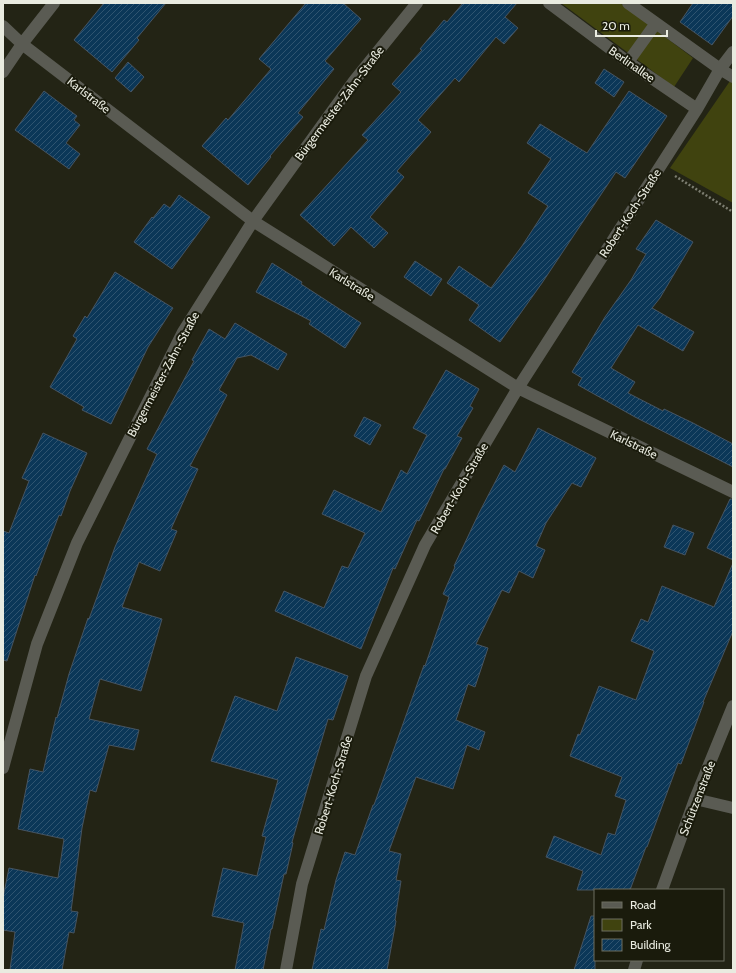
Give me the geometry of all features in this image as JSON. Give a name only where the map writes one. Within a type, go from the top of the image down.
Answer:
[{"type":"street","points":[[3,72],[22,44],[54,3]]},
{"type":"street","name":"Bürgermeister-Zahn-Straße","points":[[3,768],[37,644],[77,543],[183,332],[253,221],[354,80],[417,3]]},
{"type":"street","name":"Berlinallee","points":[[549,3],[628,62],[697,109]]},
{"type":"street","points":[[628,3],[733,77]]},
{"type":"street","points":[[628,62],[656,23]]},
{"type":"street","name":"Karlstraße","points":[[3,26],[22,44],[253,221],[518,388],[733,492]]},
{"type":"street","name":"Robert-Koch-Straße","points":[[286,970],[302,884],[366,676],[425,546],[518,388],[697,109],[720,69],[733,52]]},
{"type":"street","name":"Schützenstraße","points":[[662,889],[695,799],[733,706]]},
{"type":"street","points":[[695,799],[733,808]]},
{"type":"path","points":[[659,167],[733,212]]},
{"type":"green space","points":[[561,3],[620,3],[693,58],[674,87]]},
{"type":"green space","points":[[730,81],[733,83],[733,203],[670,168]]},
{"type":"building","points":[[104,3],[166,3],[137,38],[139,40],[112,72],[74,40]]},
{"type":"building","points":[[306,3],[343,3],[361,19],[325,61],[334,69],[298,113],[303,117],[248,185],[202,146],[226,118],[228,120],[271,69],[259,59]]},
{"type":"building","points":[[463,3],[517,3],[505,17],[518,28],[504,44],[496,37],[459,82],[455,78],[418,120],[431,132],[397,171],[404,177],[370,217],[388,233],[374,248],[351,227],[334,246],[300,215],[368,140],[362,135],[401,92],[392,84],[422,50],[420,49],[444,20],[447,22]]},
{"type":"building","points":[[693,3],[733,3],[733,16],[712,45],[680,22]]},
{"type":"building","points":[[128,62],[144,77],[131,92],[115,78]]},
{"type":"building","points":[[604,69],[624,82],[614,97],[595,83]]},
{"type":"building","points":[[44,91],[77,116],[74,120],[80,125],[66,143],[80,154],[69,169],[15,130]]},
{"type":"building","points":[[629,91],[667,116],[625,178],[616,172],[542,283],[500,342],[469,320],[479,305],[447,283],[459,266],[491,288],[522,246],[548,206],[528,193],[551,159],[527,143],[540,124],[587,153]]},
{"type":"building","points":[[179,195],[210,217],[172,269],[134,242],[152,217],[153,218],[164,204],[170,208]]},
{"type":"building","points":[[656,220],[693,242],[660,298],[652,308],[694,332],[683,351],[638,325],[611,368],[635,382],[628,393],[663,411],[664,409],[693,423],[733,444],[733,467],[635,417],[578,385],[582,378],[572,372],[605,317],[631,280],[646,254],[636,249]]},
{"type":"building","points":[[415,261],[442,279],[431,296],[404,277]]},
{"type":"building","points":[[272,263],[302,282],[301,284],[361,323],[345,348],[309,324],[311,321],[256,292]]},
{"type":"building","points":[[115,272],[173,308],[148,347],[111,424],[82,410],[84,407],[50,387],[77,339],[73,336],[85,316],[87,318]]},
{"type":"building","points":[[235,323],[287,354],[278,370],[251,355],[237,358],[219,390],[227,395],[190,466],[198,469],[171,529],[177,531],[160,571],[139,562],[122,607],[162,619],[141,691],[100,679],[89,719],[139,730],[134,750],[109,745],[96,792],[90,790],[82,828],[71,911],[78,912],[74,933],[69,932],[62,970],[10,970],[15,932],[3,930],[3,898],[9,868],[58,878],[64,839],[18,829],[30,769],[43,772],[56,717],[57,718],[69,674],[88,618],[89,619],[115,547],[157,454],[147,449],[194,361],[192,360],[209,329],[225,339]]},
{"type":"building","points":[[446,370],[479,389],[470,406],[473,408],[457,436],[462,438],[444,469],[419,521],[417,520],[395,569],[393,568],[361,649],[275,611],[284,591],[324,608],[342,566],[348,568],[365,533],[322,514],[334,490],[381,512],[401,470],[407,474],[427,435],[413,428]]},
{"type":"building","points":[[364,417],[381,425],[370,445],[354,436]]},
{"type":"building","points":[[538,428],[596,458],[581,487],[572,483],[546,523],[536,546],[545,550],[533,578],[519,571],[509,593],[502,590],[476,644],[488,648],[475,687],[468,684],[456,720],[485,732],[479,750],[467,745],[453,789],[416,777],[389,851],[401,854],[396,880],[401,881],[396,921],[387,970],[312,970],[321,929],[324,930],[336,880],[345,852],[355,855],[449,597],[443,594],[455,567],[454,566],[504,465],[515,472]]},
{"type":"building","points":[[43,433],[87,453],[70,491],[61,516],[59,515],[36,576],[35,575],[7,661],[3,660],[3,531],[9,533],[29,481],[22,478]]},
{"type":"building","points":[[730,499],[733,499],[733,560],[707,548]]},
{"type":"building","points":[[673,525],[694,533],[685,555],[664,547]]},
{"type":"building","points":[[733,563],[733,631],[703,702],[681,764],[678,763],[630,889],[577,890],[583,871],[546,857],[554,836],[601,855],[608,833],[615,835],[626,800],[615,796],[622,777],[570,756],[578,734],[580,735],[599,686],[636,700],[654,651],[631,641],[641,619],[648,622],[662,586],[714,607]]},
{"type":"building","points":[[296,657],[348,676],[333,720],[328,719],[308,786],[292,842],[286,874],[284,874],[263,970],[235,970],[244,923],[212,916],[223,868],[257,876],[266,837],[262,836],[278,780],[211,761],[235,696],[277,711]]},
{"type":"building","points":[[591,916],[594,916],[595,970],[574,970]]}]
